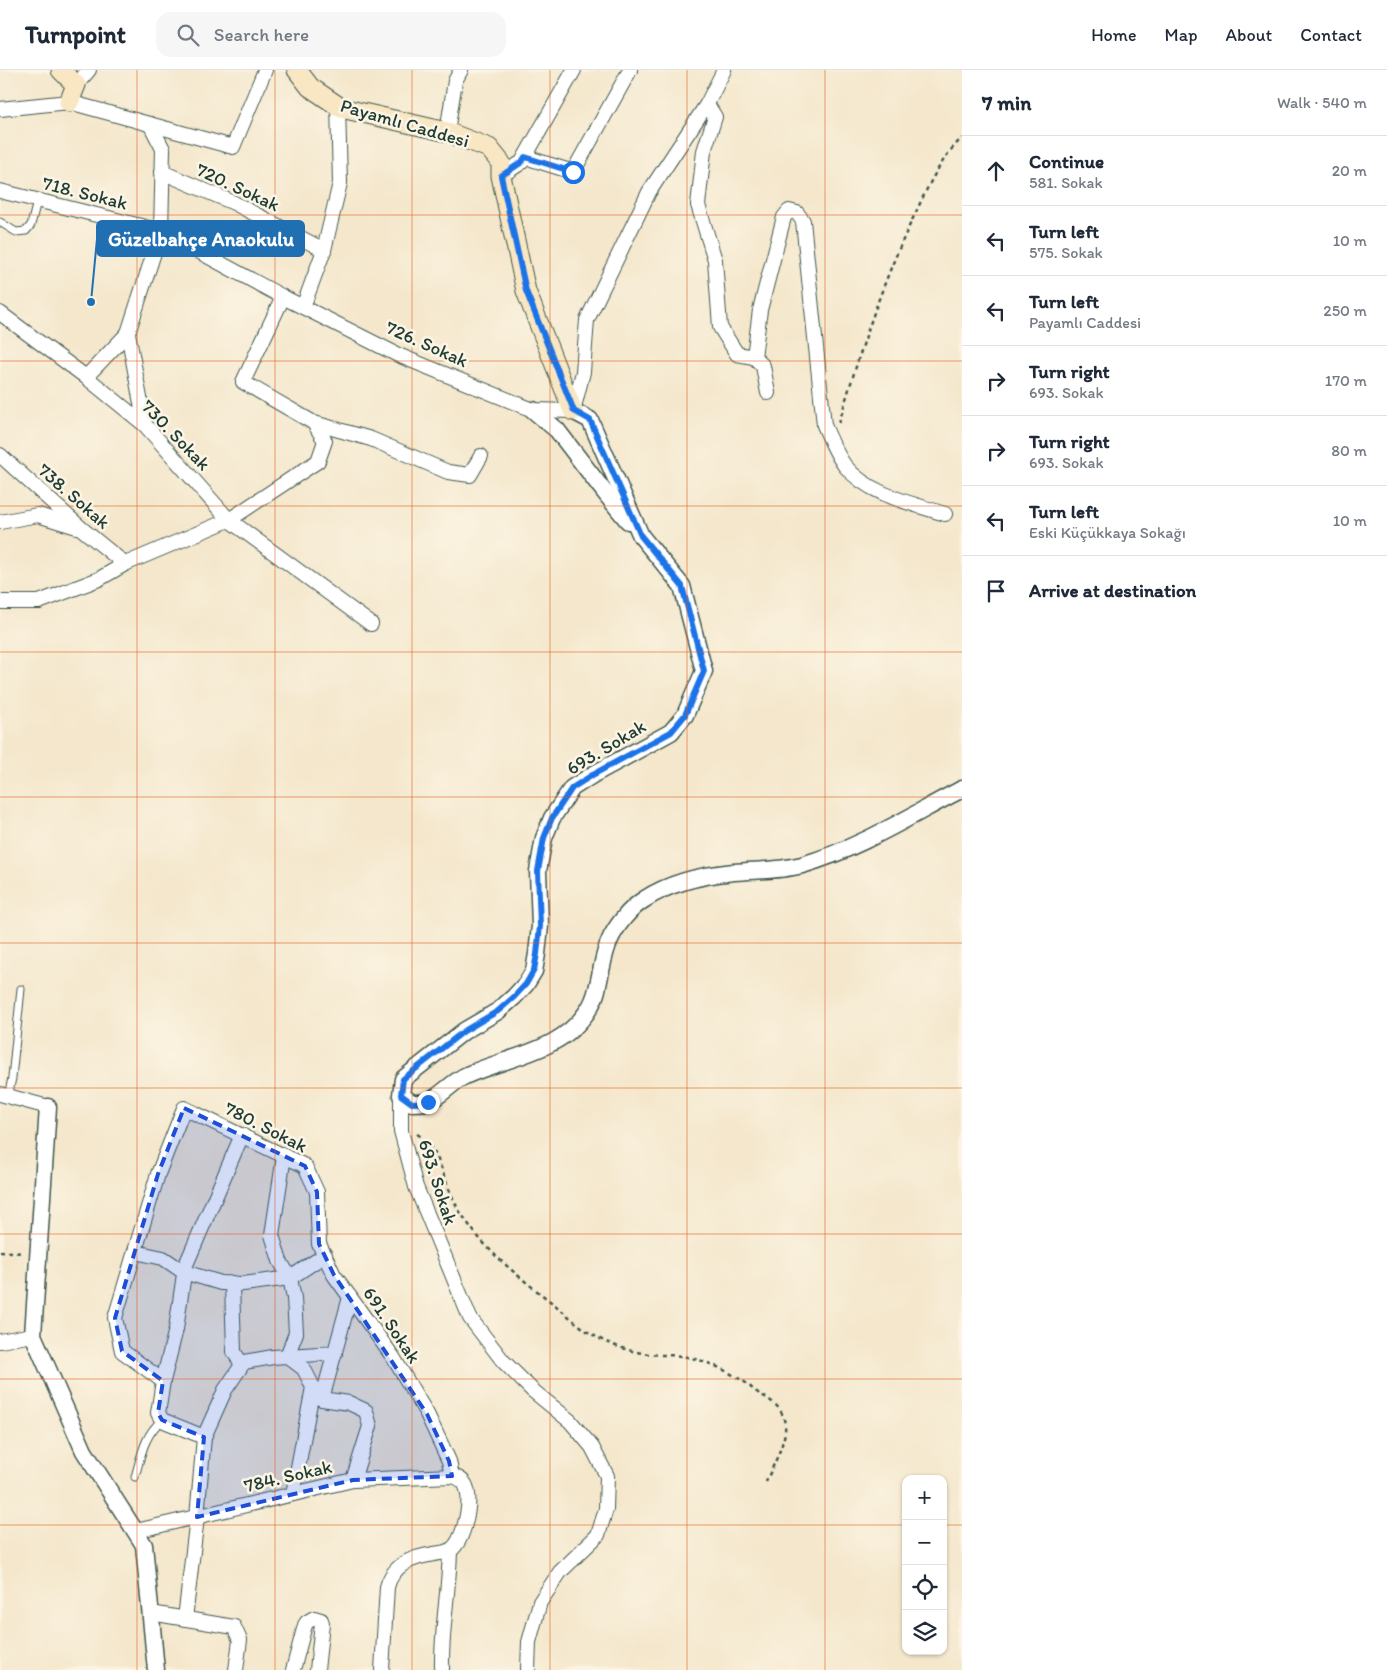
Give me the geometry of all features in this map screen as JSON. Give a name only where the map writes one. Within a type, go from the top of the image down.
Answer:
[{"type":"main road","points":[[61,70],[72,94]]},
{"type":"main road","name":"Payamlı Caddesi","points":[[302,72],[310,87],[338,106],[446,132],[489,148],[501,163],[501,176],[526,291],[574,411]]},
{"type":"street","points":[[72,94],[89,70]]},
{"type":"street","points":[[0,109],[72,94],[150,124],[233,147],[265,70]]},
{"type":"street","points":[[446,132],[455,81],[461,70]]},
{"type":"street","points":[[501,176],[522,162],[574,70]]},
{"type":"street","points":[[525,157],[573,172],[630,70]]},
{"type":"street","points":[[533,410],[574,411],[583,372],[587,320],[649,192],[707,104],[724,70]]},
{"type":"street","points":[[707,104],[715,117],[704,151],[698,205],[715,260],[720,327],[737,354],[754,357],[764,366],[768,393]]},
{"type":"street","points":[[303,307],[324,250],[340,183],[338,106]]},
{"type":"street","points":[[86,377],[128,333],[161,231],[163,149],[150,124]]},
{"type":"street","name":"720. Sokak","points":[[162,172],[234,203],[324,250]]},
{"type":"street","name":"718. Sokak","points":[[0,191],[161,231]]},
{"type":"street","points":[[754,357],[760,310],[784,217],[789,211],[798,212],[803,221],[824,425],[838,456],[859,480],[881,493],[945,514]]},
{"type":"street","name":"726. Sokak","points":[[161,231],[283,297],[398,355],[533,410],[557,430],[641,536]]},
{"type":"street","points":[[283,297],[243,382],[314,423],[371,439],[448,472],[470,475],[481,456]]},
{"type":"street","name":"730. Sokak","points":[[0,313],[86,377],[145,425],[230,520],[371,624]]},
{"type":"street","points":[[128,333],[145,425]]},
{"type":"street","name":"Payamlı Caddesi","points":[[574,411],[590,420],[641,536],[682,586],[704,671]]},
{"type":"street","points":[[0,602],[39,602],[98,579],[125,564],[230,520],[318,461],[325,441],[314,423]]},
{"type":"street","name":"738. Sokak","points":[[0,455],[82,529],[125,564]]},
{"type":"street","points":[[0,522],[38,515],[82,529]]},
{"type":"street","name":"693. Sokak","points":[[528,1670],[529,1642],[540,1602],[560,1572],[598,1535],[606,1509],[607,1476],[592,1447],[570,1421],[532,1390],[503,1361],[470,1318],[416,1187],[401,1131],[403,1079],[464,1031],[498,1011],[526,984],[534,970],[537,954],[540,926],[538,871],[544,838],[552,818],[572,788],[671,732],[685,715],[704,671]]},
{"type":"street","points":[[401,1095],[412,1103],[428,1102],[466,1075],[539,1049],[578,1026],[596,996],[608,943],[615,931],[643,900],[660,890],[676,883],[694,879],[734,872],[785,869],[804,864],[868,838],[962,789]]},
{"type":"street","points":[[4,1096],[48,1107],[33,1336],[84,1452],[144,1545],[156,1670]]},
{"type":"street","name":"780. Sokak","points":[[135,1252],[158,1174],[184,1108],[305,1166],[317,1192]]},
{"type":"street","points":[[204,1437],[162,1420],[158,1413],[163,1381],[176,1329],[185,1267],[242,1135]]},
{"type":"street","points":[[284,1156],[272,1235],[280,1261],[290,1278],[296,1333],[287,1356]]},
{"type":"street","name":"691. Sokak","points":[[317,1192],[319,1244],[334,1275],[393,1357],[427,1414],[449,1461],[452,1476]]},
{"type":"street","points":[[163,1381],[122,1351],[115,1318],[135,1252],[163,1258],[184,1272],[232,1284],[290,1278],[325,1255]]},
{"type":"street","points":[[232,1284],[234,1352],[241,1362],[272,1357],[335,1353]]},
{"type":"street","points":[[322,1398],[350,1297]]},
{"type":"street","points":[[0,1341],[33,1336]]},
{"type":"street","points":[[287,1356],[304,1370],[313,1387],[322,1398],[349,1402],[366,1411],[370,1426],[353,1480]]},
{"type":"street","points":[[185,1619],[204,1437],[225,1390],[244,1362]]},
{"type":"street","points":[[293,1494],[313,1387]]},
{"type":"street","points":[[382,1670],[387,1586],[392,1573],[399,1566],[420,1556],[450,1551],[458,1542],[463,1532],[468,1493],[464,1482],[452,1476]]},
{"type":"street","name":"784. Sokak","points":[[136,1531],[353,1480],[452,1476]]},
{"type":"street","points":[[442,1670],[442,1633],[450,1580],[450,1551]]},
{"type":"street","points":[[151,1613],[234,1627],[240,1640],[236,1670]]},
{"type":"street","points":[[293,1670],[307,1622],[314,1618],[321,1620],[322,1623],[317,1670]]},
{"type":"lane","points":[[0,222],[16,232],[26,231],[31,225],[37,200]]},
{"type":"lane","points":[[4,1096],[12,1078],[21,989]]},
{"type":"lane","points":[[135,1477],[147,1438],[151,1430],[162,1420]]},
{"type":"path","points":[[832,443],[875,309],[906,233],[926,191],[949,153],[962,138]]},
{"type":"path","points":[[401,1131],[420,1136],[434,1152],[456,1204],[464,1218],[483,1242],[514,1272],[580,1326],[620,1348],[648,1354],[684,1356],[716,1366],[771,1400],[784,1418],[785,1434],[766,1482]]},
{"type":"path","points":[[0,1252],[38,1254]]},
{"type":"highlighted area","points":[[184,1108],[305,1166],[317,1192],[319,1244],[334,1275],[427,1414],[449,1461],[452,1476],[353,1480],[197,1517],[204,1437],[162,1420],[158,1413],[163,1381],[122,1351],[115,1318],[158,1174]]},
{"type":"place","name":"Güzelbahçe Anaokulu","points":[[91,302]]},
{"type":"route","points":[[428,1102],[412,1103],[401,1095],[403,1079],[464,1031],[498,1011],[526,984],[534,970],[540,926],[538,871],[544,838],[560,804],[572,788],[671,732],[685,715],[704,671],[682,586],[641,536],[590,420],[574,411],[526,291],[501,176],[522,162],[525,157],[573,172]]}]
